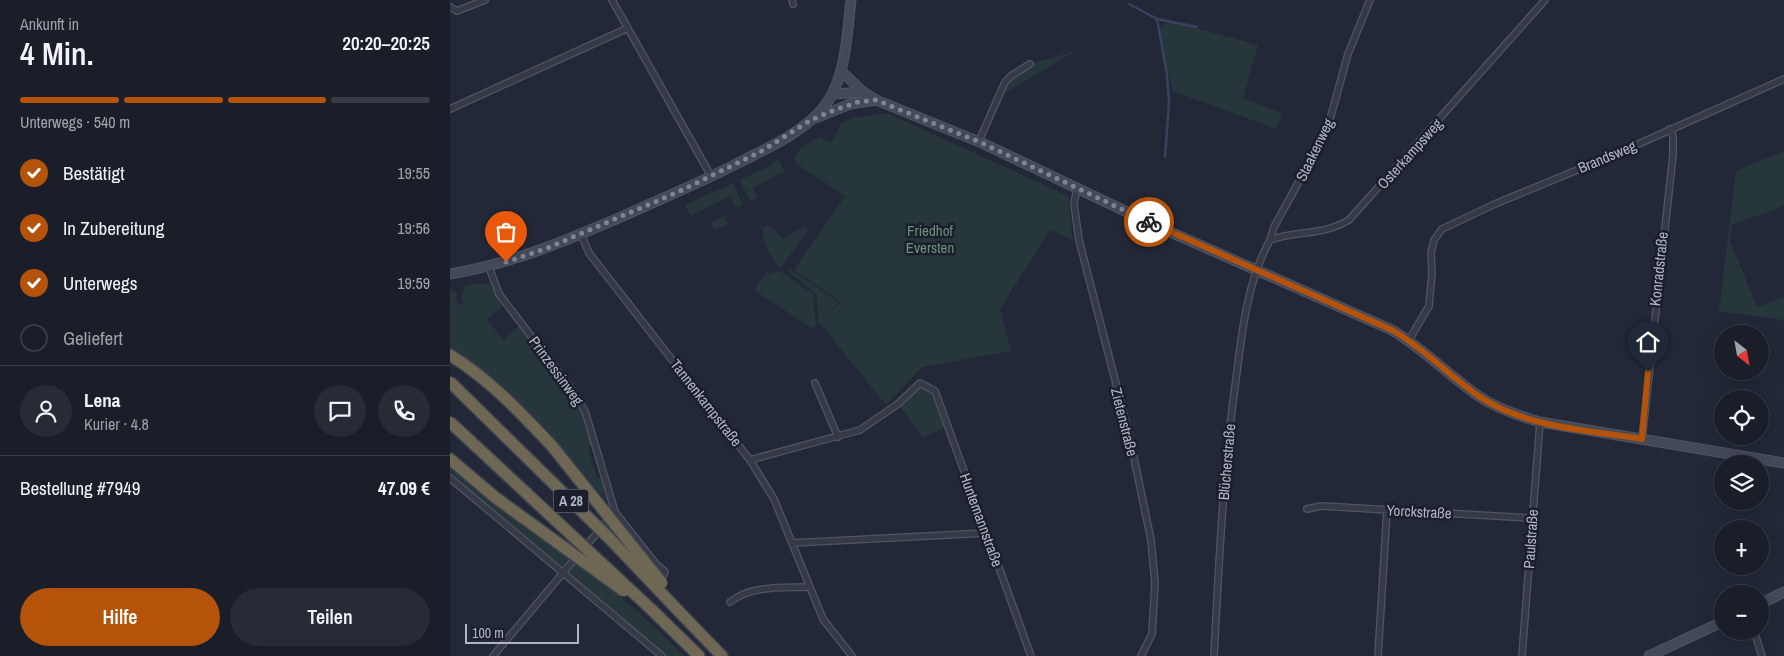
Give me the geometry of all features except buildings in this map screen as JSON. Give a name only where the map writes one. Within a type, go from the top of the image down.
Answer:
[{"type":"highway","points":[[452,357],[498,390],[552,446],[670,593],[690,623]]},
{"type":"highway","name":"A 28","points":[[450,382],[609,538],[722,656]]},
{"type":"highway","name":"A 28","points":[[450,422],[699,656]]},
{"type":"highway","points":[[450,459],[496,498],[652,610]]},
{"type":"street","points":[[450,7],[457,11],[485,0]]},
{"type":"street","points":[[612,0],[712,176]]},
{"type":"street","points":[[811,120],[833,94],[840,71],[851,0]]},
{"type":"street","name":"Staakenweg","points":[[1270,240],[1274,227],[1330,124],[1348,54],[1370,0]]},
{"type":"street","name":"Osterkampsweg","points":[[1270,240],[1288,235],[1325,232],[1349,220],[1546,0]]},
{"type":"street","points":[[450,109],[628,28]]},
{"type":"street","points":[[979,141],[1005,82],[1030,64]]},
{"type":"street","points":[[840,71],[863,92],[876,100],[979,141],[1409,340],[1481,398],[1499,407],[1540,422],[1784,463]]},
{"type":"street","name":"Brandsweg","points":[[1409,340],[1429,306],[1432,280],[1431,253],[1434,240],[1442,229],[1466,216],[1784,79]]},
{"type":"street","points":[[833,94],[863,92]]},
{"type":"street","points":[[833,94],[846,106]]},
{"type":"street","points":[[450,274],[489,267],[545,249],[712,176],[787,137],[811,120],[846,106],[876,100]]},
{"type":"street","name":"Konradstraße","points":[[1642,439],[1673,154],[1673,136],[1670,129]]},
{"type":"street","name":"Zietenstraße","points":[[1077,188],[1074,204],[1080,240],[1110,367],[1129,434],[1152,540],[1155,583],[1152,634],[1142,656]]},
{"type":"street","name":"Tannenkampstraße","points":[[581,234],[588,253],[750,460],[774,500],[808,587],[823,619],[852,656]]},
{"type":"street","points":[[1257,270],[1270,240]]},
{"type":"street","name":"Prinzessinweg","points":[[489,267],[499,294],[570,387],[585,411],[616,512],[656,564]]},
{"type":"street","name":"Blücherstraße","points":[[1214,656],[1227,441],[1244,321],[1257,270]]},
{"type":"street","points":[[750,460],[838,437],[815,383]]},
{"type":"street","name":"Huntemannstraße","points":[[838,437],[869,426],[898,404],[920,383],[935,391],[1031,656]]},
{"type":"street","name":"Paulstraße","points":[[1522,656],[1540,422]]},
{"type":"street","points":[[450,478],[562,574],[662,656]]},
{"type":"street","name":"Yorckstraße","points":[[1307,509],[1322,506],[1532,518]]},
{"type":"street","points":[[1378,656],[1387,510]]},
{"type":"street","points":[[493,656],[616,512]]},
{"type":"street","points":[[792,543],[986,534]]},
{"type":"street","points":[[730,602],[740,594],[761,589],[808,587]]},
{"type":"street","points":[[1769,600],[1784,592]]},
{"type":"street","points":[[1650,656],[1714,626]]},
{"type":"street","points":[[1757,640],[1762,656]]},
{"type":"green space","points":[[1169,21],[1258,45],[1243,98],[1282,113],[1277,129],[1173,91],[1158,30]]},
{"type":"green space","points":[[1076,51],[1005,93],[982,143],[979,141],[1005,82],[1030,64]]},
{"type":"green space","name":"Friedhof Eversten","points":[[887,113],[1068,196],[1073,240],[1050,230],[1000,309],[1011,351],[922,367],[886,405],[820,323],[818,324],[817,295],[789,272],[790,269],[839,302],[823,320],[841,302],[794,270],[845,196],[797,164],[794,158],[802,147],[819,137],[831,143],[841,124],[852,118]]},
{"type":"green space","points":[[1784,151],[1784,206],[1733,224],[1730,241],[1757,307],[1784,297],[1784,320],[1719,311],[1736,171]]},
{"type":"green space","points":[[778,159],[785,171],[753,187],[757,198],[750,201],[740,180],[769,166]]},
{"type":"green space","points":[[733,183],[743,205],[736,208],[730,196],[690,216],[685,205]]},
{"type":"green space","points":[[724,216],[728,224],[715,230],[710,223]]},
{"type":"green space","points":[[767,225],[771,226],[783,239],[805,226],[808,230],[781,268],[765,244],[763,228]]},
{"type":"green space","points":[[775,271],[783,273],[813,294],[816,326],[813,329],[754,290],[767,272],[771,274]]},
{"type":"green space","points":[[474,284],[489,284],[503,306],[487,319],[503,340],[519,326],[576,399],[583,412],[593,446],[588,447],[597,478],[602,478],[606,501],[553,439],[515,400],[473,366],[450,351],[450,289],[457,293],[455,299],[457,303],[463,306],[462,291],[465,290],[464,287]]},
{"type":"green space","points":[[920,383],[935,391],[948,427],[923,437],[898,404]]},
{"type":"green space","points":[[450,459],[600,579],[685,656],[662,656],[450,478]]},
{"type":"waterway","points":[[1129,4],[1157,19],[1197,27]]},
{"type":"waterway","points":[[1157,19],[1167,74],[1169,103],[1165,157]]},
{"type":"way so far","points":[[506,262],[545,249],[678,192],[760,152],[792,134],[811,120],[850,104],[876,100],[982,143],[1149,222]]},
{"type":"route","points":[[1149,222],[1392,330],[1423,350],[1464,386],[1481,398],[1521,416],[1540,422],[1642,439],[1648,372]]}]
